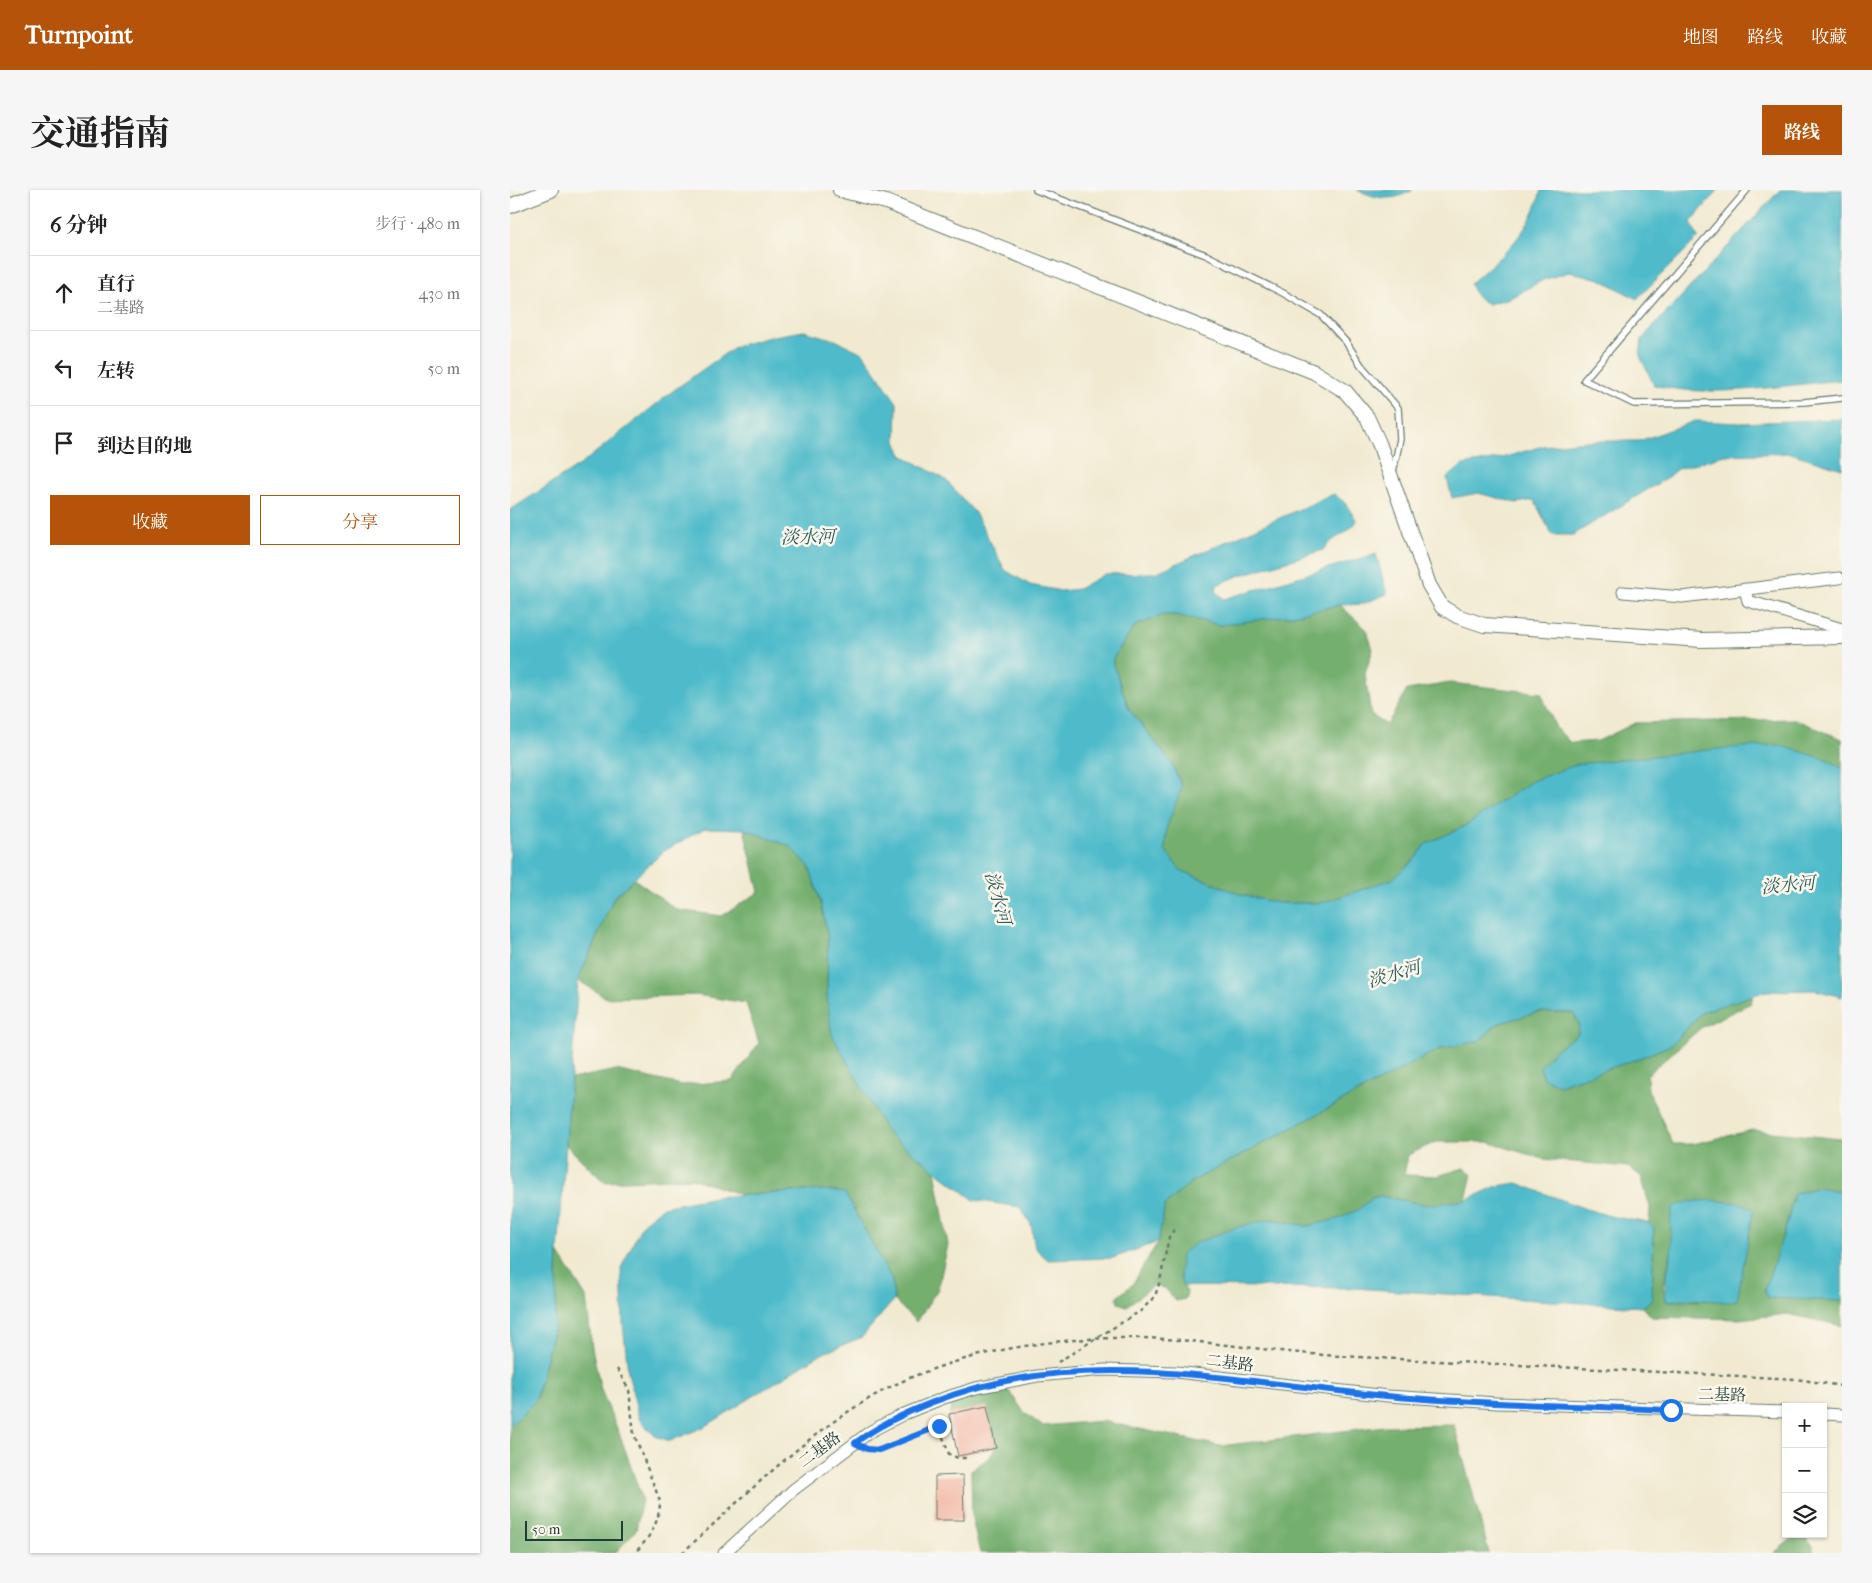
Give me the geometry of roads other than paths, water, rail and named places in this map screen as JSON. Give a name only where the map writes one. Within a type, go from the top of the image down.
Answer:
[{"type":"street","points":[[510,206],[551,190]]},
{"type":"street","points":[[840,190],[886,202],[1314,372],[1345,391],[1367,417],[1392,479],[1429,585],[1442,607],[1456,616],[1484,625],[1702,640],[1842,637]]},
{"type":"street","points":[[1623,592],[1682,596],[1839,578]]},
{"type":"street","points":[[1745,589],[1748,601],[1842,629]]},
{"type":"street","name":"二基路","points":[[724,1553],[793,1490],[872,1431],[904,1414],[944,1398],[976,1388],[1037,1376],[1104,1370],[1176,1372],[1388,1396],[1497,1403],[1782,1412]]},
{"type":"street","points":[[1827,1414],[1842,1415]]},
{"type":"lane","points":[[1036,190],[1206,255],[1283,292],[1321,315],[1346,342],[1361,366],[1398,408],[1400,439],[1392,479]]},
{"type":"lane","points":[[1747,190],[1584,380],[1634,404],[1804,402],[1842,398]]},
{"type":"water","points":[[1357,190],[1413,190],[1392,198],[1385,198]]},
{"type":"water","points":[[1541,190],[1718,190],[1691,222],[1698,238],[1637,299],[1600,279],[1569,272],[1543,280],[1510,298],[1488,304],[1476,296],[1470,284],[1514,243],[1530,219]]},
{"type":"water","points":[[1780,190],[1842,190],[1842,380],[1722,391],[1675,389],[1654,385],[1640,356],[1642,339]]},
{"type":"water","name":"淡水河","points":[[804,331],[835,340],[863,353],[897,403],[896,441],[902,455],[946,480],[975,513],[1005,570],[1030,585],[1061,591],[1078,589],[1105,574],[1155,573],[1334,494],[1345,503],[1357,521],[1323,550],[1238,576],[1217,585],[1216,592],[1224,599],[1376,554],[1387,594],[1362,604],[1340,605],[1293,615],[1220,625],[1176,615],[1163,615],[1135,626],[1113,658],[1113,664],[1129,709],[1171,762],[1182,787],[1167,826],[1165,850],[1180,870],[1242,895],[1278,903],[1322,903],[1392,879],[1416,858],[1426,844],[1465,826],[1532,781],[1578,764],[1728,748],[1778,745],[1826,759],[1842,768],[1842,997],[1816,990],[1766,991],[1702,1012],[1671,1045],[1637,1059],[1559,1085],[1543,1078],[1540,1067],[1555,1050],[1578,1034],[1579,1023],[1573,1013],[1538,1012],[1497,1024],[1479,1041],[1439,1049],[1191,1182],[1165,1205],[1158,1242],[1113,1258],[1048,1260],[1035,1248],[1031,1224],[1020,1207],[974,1200],[888,1134],[832,1035],[827,997],[828,938],[821,903],[809,866],[790,846],[744,829],[705,828],[664,851],[614,897],[578,980],[558,1252],[555,1323],[535,1401],[510,1426],[510,510],[580,465],[674,390],[736,346],[774,336]]},
{"type":"water","points":[[1842,419],[1842,469],[1791,453],[1725,455],[1677,469],[1665,479],[1573,535],[1552,535],[1534,500],[1517,503],[1478,493],[1452,498],[1447,478],[1463,465],[1498,459],[1543,446],[1587,441],[1639,441],[1695,421],[1740,423]]},
{"type":"water","points":[[1517,1183],[1586,1209],[1614,1217],[1649,1223],[1654,1228],[1652,1299],[1643,1307],[1354,1288],[1183,1286],[1180,1276],[1181,1254],[1196,1243],[1237,1227],[1272,1219],[1307,1226],[1338,1219],[1359,1209],[1372,1198],[1380,1196],[1427,1205],[1466,1200],[1497,1186]]},
{"type":"water","points":[[1819,1187],[1842,1192],[1842,1301],[1768,1298],[1764,1291],[1787,1224],[1794,1194]]},
{"type":"water","points":[[824,1190],[845,1193],[892,1280],[894,1300],[862,1337],[817,1356],[706,1426],[670,1441],[655,1436],[639,1419],[628,1372],[623,1323],[621,1268],[643,1223],[663,1207],[715,1197]]},
{"type":"water","points":[[1709,1200],[1740,1203],[1754,1209],[1737,1300],[1729,1302],[1689,1299],[1666,1301],[1665,1283],[1671,1254],[1673,1207],[1687,1202]]}]
